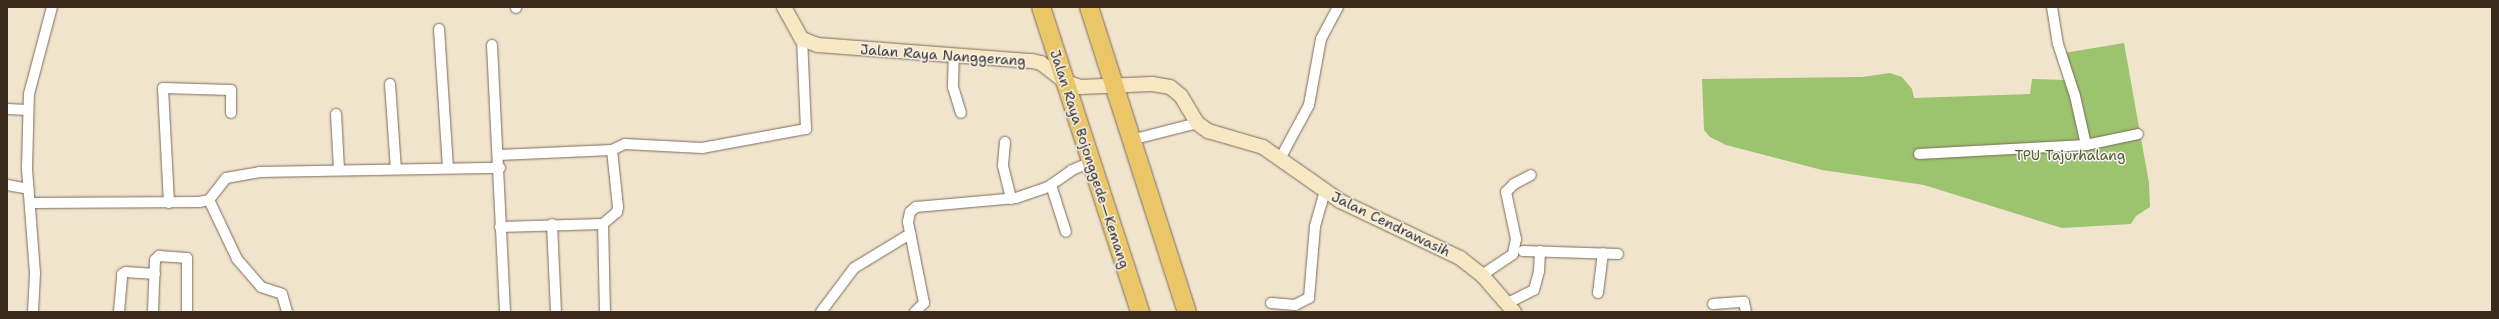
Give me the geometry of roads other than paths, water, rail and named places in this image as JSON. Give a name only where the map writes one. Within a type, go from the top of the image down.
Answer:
[{"type":"highway","name":"Jalan Raya Bojonggede—Kemang","points":[[1040,7],[1140,312]]},
{"type":"highway","points":[[1089,7],[1116,87],[1131,140],[1187,312]]},
{"type":"street","points":[[33,312],[35,273],[31,203],[27,168],[28,110],[32,76],[52,7]]},
{"type":"street","points":[[499,155],[612,150],[625,144],[702,148],[806,129],[802,39],[784,7]]},
{"type":"street","points":[[1281,158],[1311,101],[1321,39],[1338,7]]},
{"type":"street","points":[[2052,7],[2058,44],[2075,96],[2086,145]]},
{"type":"street","points":[[439,29],[448,168]]},
{"type":"street","name":"Jalan Raya Nanggerang","points":[[802,39],[828,46],[954,54],[1032,61],[1041,63],[1065,82],[1080,87],[1116,87]]},
{"type":"street","points":[[492,45],[500,168],[500,227],[505,312]]},
{"type":"street","points":[[954,54],[953,87],[961,112]]},
{"type":"street","points":[[390,84],[396,169]]},
{"type":"street","points":[[1116,87],[1152,84],[1170,87],[1181,96],[1197,123],[1131,140]]},
{"type":"street","points":[[169,203],[163,88],[231,90],[231,113]]},
{"type":"street","points":[[7,110],[28,110]]},
{"type":"street","points":[[336,114],[339,169]]},
{"type":"street","name":"Jalan Cendrawasih","points":[[1197,123],[1222,136],[1263,147],[1281,158],[1340,201],[1460,258],[1482,275],[1511,308]]},
{"type":"street","points":[[1918,154],[2086,145],[2138,134]]},
{"type":"street","points":[[1005,142],[1002,166],[1011,199]]},
{"type":"street","points":[[500,227],[552,224],[603,224],[617,212],[612,150]]},
{"type":"street","points":[[915,312],[924,303],[923,292],[910,234],[910,212],[916,207],[1011,199],[1051,185],[1072,170],[1091,162]]},
{"type":"street","points":[[31,203],[169,203],[209,200],[226,178],[259,172],[339,169],[500,168]]},
{"type":"street","points":[[1482,275],[1513,254],[1516,239],[1506,192],[1514,184],[1531,175]]},
{"type":"street","points":[[7,185],[29,189]]},
{"type":"street","points":[[1051,185],[1066,232]]},
{"type":"street","points":[[1271,303],[1296,305],[1309,298],[1314,231],[1325,191]]},
{"type":"street","points":[[209,200],[237,259],[261,286],[282,294],[287,312]]},
{"type":"street","points":[[552,224],[556,312]]},
{"type":"street","points":[[603,224],[605,312]]},
{"type":"street","points":[[821,312],[854,268],[910,234]]},
{"type":"street","points":[[1523,251],[1618,254]]},
{"type":"street","points":[[1511,308],[1534,290],[1539,270],[1540,251]]},
{"type":"street","points":[[1598,293],[1604,253]]},
{"type":"street","points":[[153,312],[156,258],[187,258],[187,312]]},
{"type":"street","points":[[119,312],[122,274],[155,274]]},
{"type":"street","points":[[1713,304],[1744,302],[1746,312]]},
{"type":"park label","name":"TPU Tajurhalang","points":[[2070,155]]}]
